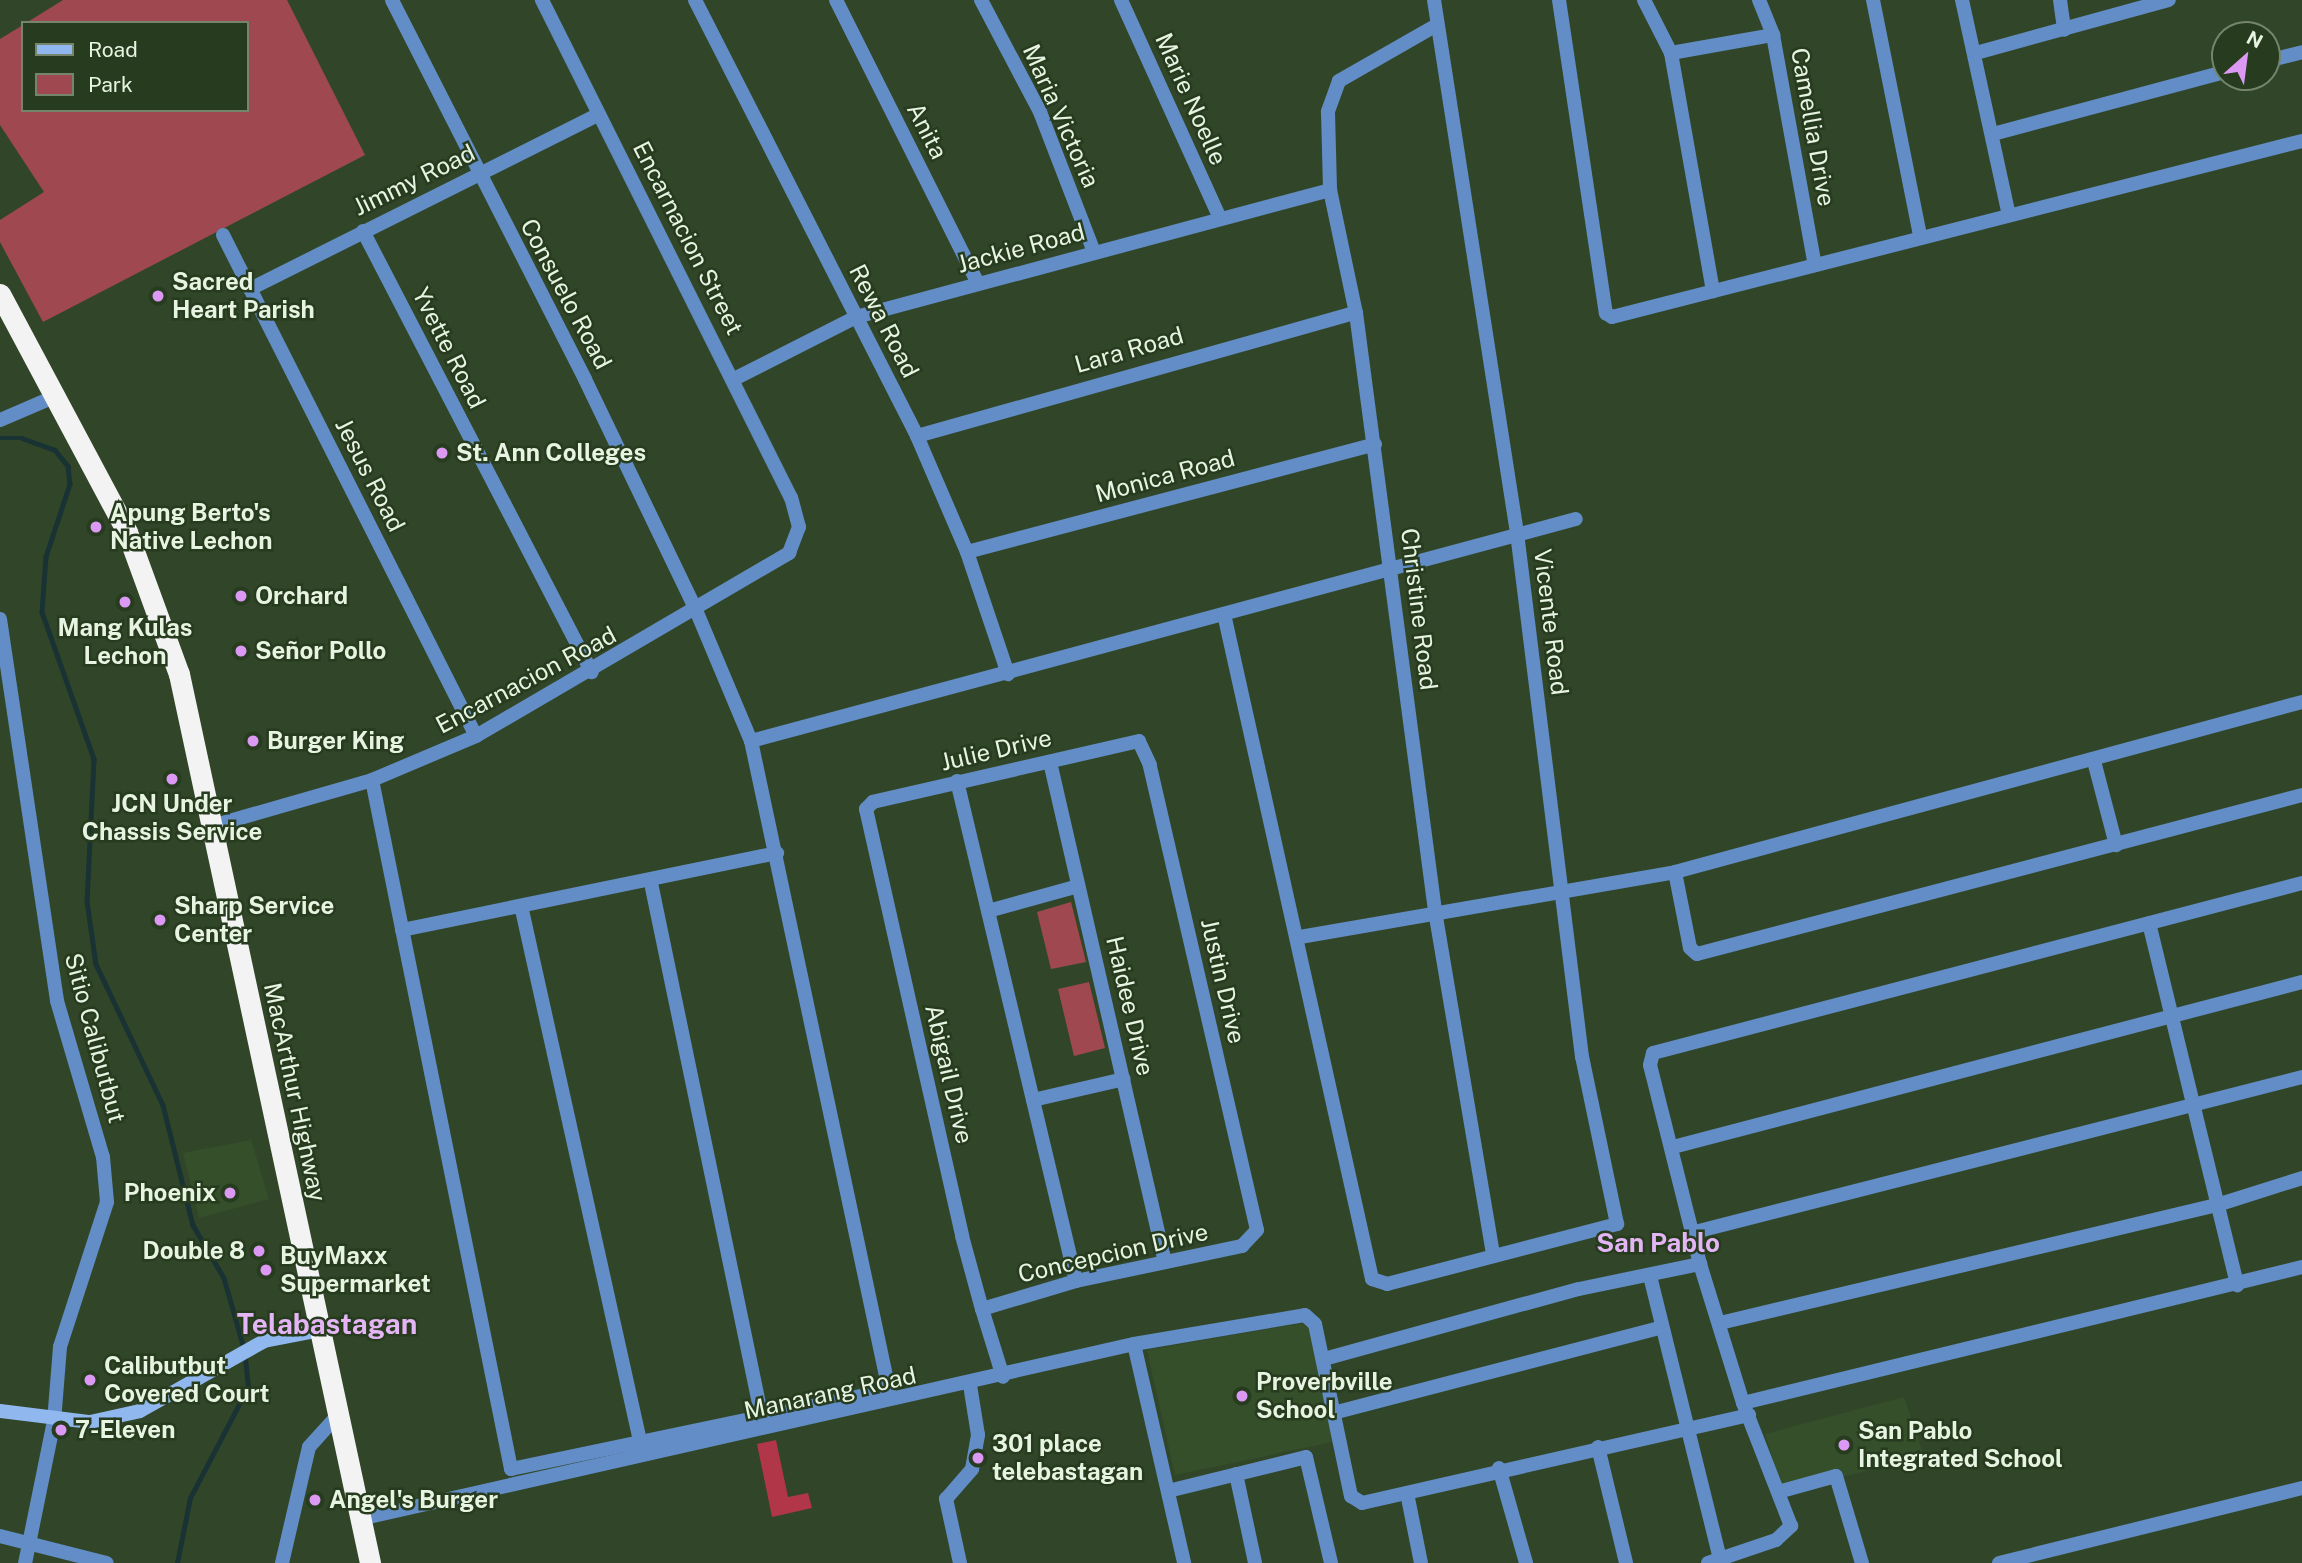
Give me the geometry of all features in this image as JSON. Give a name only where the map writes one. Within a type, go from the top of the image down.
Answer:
[{"type":"highway","name":"MacArthur Highway","points":[[0,294],[56,396],[144,569],[179,674],[370,1563]]},
{"type":"street","name":"Consuelo Road","points":[[392,0],[696,610],[751,741],[777,853],[889,1390],[762,1418]]},
{"type":"street","name":"Encarnacion Street","points":[[542,0],[734,379],[791,498]]},
{"type":"street","name":"Rewa Road","points":[[695,0],[917,436],[967,552],[1008,674]]},
{"type":"street","name":"Anita","points":[[836,0],[977,282]]},
{"type":"street","name":"Maria Victoria","points":[[981,0],[1040,112],[1094,252]]},
{"type":"street","name":"Marie Noelle","points":[[1121,0],[1219,216]]},
{"type":"street","name":"Vicente Road","points":[[1434,0],[1435,26],[1517,533],[1564,893],[1582,1057],[1617,1224],[1493,1255]]},
{"type":"street","points":[[1559,0],[1606,313],[1612,317],[1920,235],[2302,141]]},
{"type":"street","points":[[1644,0],[1671,54],[1713,291]]},
{"type":"street","name":"Camellia Drive","points":[[1759,0],[1773,35],[1815,265]]},
{"type":"street","points":[[1873,0],[1920,235]]},
{"type":"street","points":[[1962,0],[1976,53],[2009,215]]},
{"type":"street","points":[[2060,0],[2064,30]]},
{"type":"street","points":[[1976,53],[2064,30],[2139,4],[2169,0]]},
{"type":"street","name":"Christine Road","points":[[1435,26],[1339,81],[1328,112],[1330,190],[1356,313],[1435,911],[1493,1255]]},
{"type":"street","points":[[1671,54],[1773,35]]},
{"type":"street","points":[[2281,57],[2302,52]]},
{"type":"street","points":[[1993,134],[2211,76]]},
{"type":"street","name":"Jimmy Road","points":[[250,289],[599,114]]},
{"type":"street","name":"Jackie Road","points":[[734,379],[856,317],[1219,216],[1330,190]]},
{"type":"street","name":"Yvette Road","points":[[363,231],[592,672]]},
{"type":"street","name":"Jesus Road","points":[[223,235],[476,736]]},
{"type":"street","name":"Lara Road","points":[[917,436],[1356,313]]},
{"type":"street","points":[[0,420],[56,396]]},
{"type":"street","name":"Monica Road","points":[[967,552],[1375,444]]},
{"type":"street","name":"Encarnacion Road","points":[[212,826],[372,780],[476,736],[592,672],[789,553],[799,527],[791,498]]},
{"type":"street","points":[[751,741],[1576,519]]},
{"type":"street","points":[[1224,614],[1300,937],[1372,1279],[1387,1284],[1493,1255]]},
{"type":"street","name":"Sitio Calibutbut","points":[[0,619],[57,1001],[103,1157],[107,1202],[60,1347],[54,1421],[25,1563]]},
{"type":"street","points":[[1300,937],[1435,911],[1564,893],[1675,872],[2094,761],[2302,702]]},
{"type":"street","name":"Julie Drive","points":[[869,804],[1133,741]]},
{"type":"street","name":"Justin Drive","points":[[1133,741],[1144,744],[1150,765],[1258,1230],[1254,1240]]},
{"type":"street","points":[[2094,761],[2116,845]]},
{"type":"street","name":"Haidee Drive","points":[[1049,762],[1125,1079],[1165,1262]]},
{"type":"street","points":[[372,780],[511,1469],[762,1418],[651,883]]},
{"type":"street","points":[[957,781],[1076,1281]]},
{"type":"street","points":[[1675,872],[1690,948],[1697,954],[2302,795]]},
{"type":"street","name":"Abigail Drive","points":[[869,804],[982,1308],[1003,1377]]},
{"type":"street","points":[[402,930],[522,910],[777,853]]},
{"type":"street","points":[[1650,1276],[1659,1328],[1686,1429],[1714,1561],[1784,1536],[1791,1526],[1746,1409],[1691,1233],[1673,1147],[1650,1065],[1653,1053],[2302,883]]},
{"type":"street","points":[[988,911],[1078,886]]},
{"type":"street","points":[[522,910],[640,1441]]},
{"type":"street","points":[[2149,923],[2237,1285]]},
{"type":"street","points":[[1673,1147],[2302,982]]},
{"type":"street","points":[[1691,1233],[2302,1077]]},
{"type":"street","points":[[1033,1100],[1125,1079]]},
{"type":"street","points":[[1720,1323],[2217,1205],[2302,1178]]},
{"type":"street","name":"Concepcion Drive","points":[[982,1308],[1076,1281],[1254,1240]]},
{"type":"street","points":[[1700,1264],[1324,1359],[1355,1500],[1407,1493],[1499,1468],[1686,1429],[1746,1409],[2302,1267]]},
{"type":"street","name":"Manarang Road","points":[[360,1520],[971,1385],[1135,1344],[1310,1317],[1324,1359]]},
{"type":"street","points":[[1337,1412],[1659,1328]]},
{"type":"street","points":[[0,1410],[54,1421],[90,1422],[140,1411],[229,1357],[264,1340],[320,1330]]},
{"type":"street","points":[[1135,1344],[1184,1563]]},
{"type":"street","points":[[960,1563],[946,1499],[972,1469],[978,1435],[971,1385]]},
{"type":"street","points":[[282,1563],[309,1447],[338,1416]]},
{"type":"street","points":[[1598,1447],[1626,1563]]},
{"type":"street","points":[[1168,1491],[1306,1457],[1331,1563]]},
{"type":"street","points":[[1499,1468],[1526,1563]]},
{"type":"street","points":[[1236,1474],[1255,1563]]},
{"type":"street","points":[[1778,1492],[1836,1476],[1862,1563]]},
{"type":"street","points":[[1999,1563],[2302,1488]]},
{"type":"street","points":[[1407,1493],[1421,1563]]},
{"type":"street","points":[[0,1536],[107,1563]]},
{"type":"shaded area","points":[[251,1140],[269,1199],[199,1218],[183,1153]]},
{"type":"shaded area","name":"Proverbville School","points":[[1310,1322],[1337,1441],[1175,1475],[1147,1350]]},
{"type":"shaded area","name":"San Pablo Integrated School","points":[[1904,1397],[1924,1456],[1783,1492],[1765,1434]]},
{"type":"shaded area","points":[[776,1440],[788,1497],[808,1493],[812,1508],[772,1517],[757,1444]]},
{"type":"green space","points":[[63,0],[287,0],[365,155],[43,322],[0,242],[0,220],[44,192],[0,125],[0,39],[21,26],[21,112],[248,112],[248,21],[29,21]]},
{"type":"green space","points":[[1071,902],[1086,962],[1051,969],[1037,912]]},
{"type":"green space","points":[[1089,982],[1105,1048],[1074,1056],[1058,989]]},
{"type":"waterway","points":[[0,438],[22,438],[55,450],[68,466],[70,484],[46,557],[42,612],[94,759],[87,901],[96,964],[163,1105],[193,1225],[224,1278],[244,1348]]},
{"type":"waterway","points":[[177,1563],[190,1498],[248,1387],[245,1356]]},
{"type":"place","name":"Sacred Heart Parish","points":[[158,296]]},
{"type":"place","name":"St. Ann Colleges","points":[[442,453]]},
{"type":"place","name":"Apung Berto's Native Lechon","points":[[96,527]]},
{"type":"place","name":"Orchard","points":[[241,596]]},
{"type":"place","name":"Mang Kulas Lechon","points":[[125,602]]},
{"type":"place","name":"Señor Pollo","points":[[241,651]]},
{"type":"place","name":"Burger King","points":[[253,741]]},
{"type":"place","name":"JCN Under Chassis Service","points":[[172,779]]},
{"type":"place","name":"Sharp Service Center","points":[[160,920]]},
{"type":"place","name":"Phoenix","points":[[230,1193]]},
{"type":"place","name":"Double 8","points":[[259,1251]]},
{"type":"place","name":"BuyMaxx Supermarket","points":[[266,1270]]},
{"type":"place","name":"Calibutbut Covered Court","points":[[90,1380]]},
{"type":"place","name":"Proverbville School","points":[[1242,1396]]},
{"type":"place","name":"7-Eleven","points":[[61,1430]]},
{"type":"place","name":"San Pablo Integrated School","points":[[1844,1445]]},
{"type":"place","name":"301 place telebastagan","points":[[978,1458]]},
{"type":"place","name":"Angel's Burger","points":[[315,1500]]},
{"type":"district","name":"San Pablo","points":[[1658,1243]]},
{"type":"district","name":"Telabastagan","points":[[327,1324]]}]
